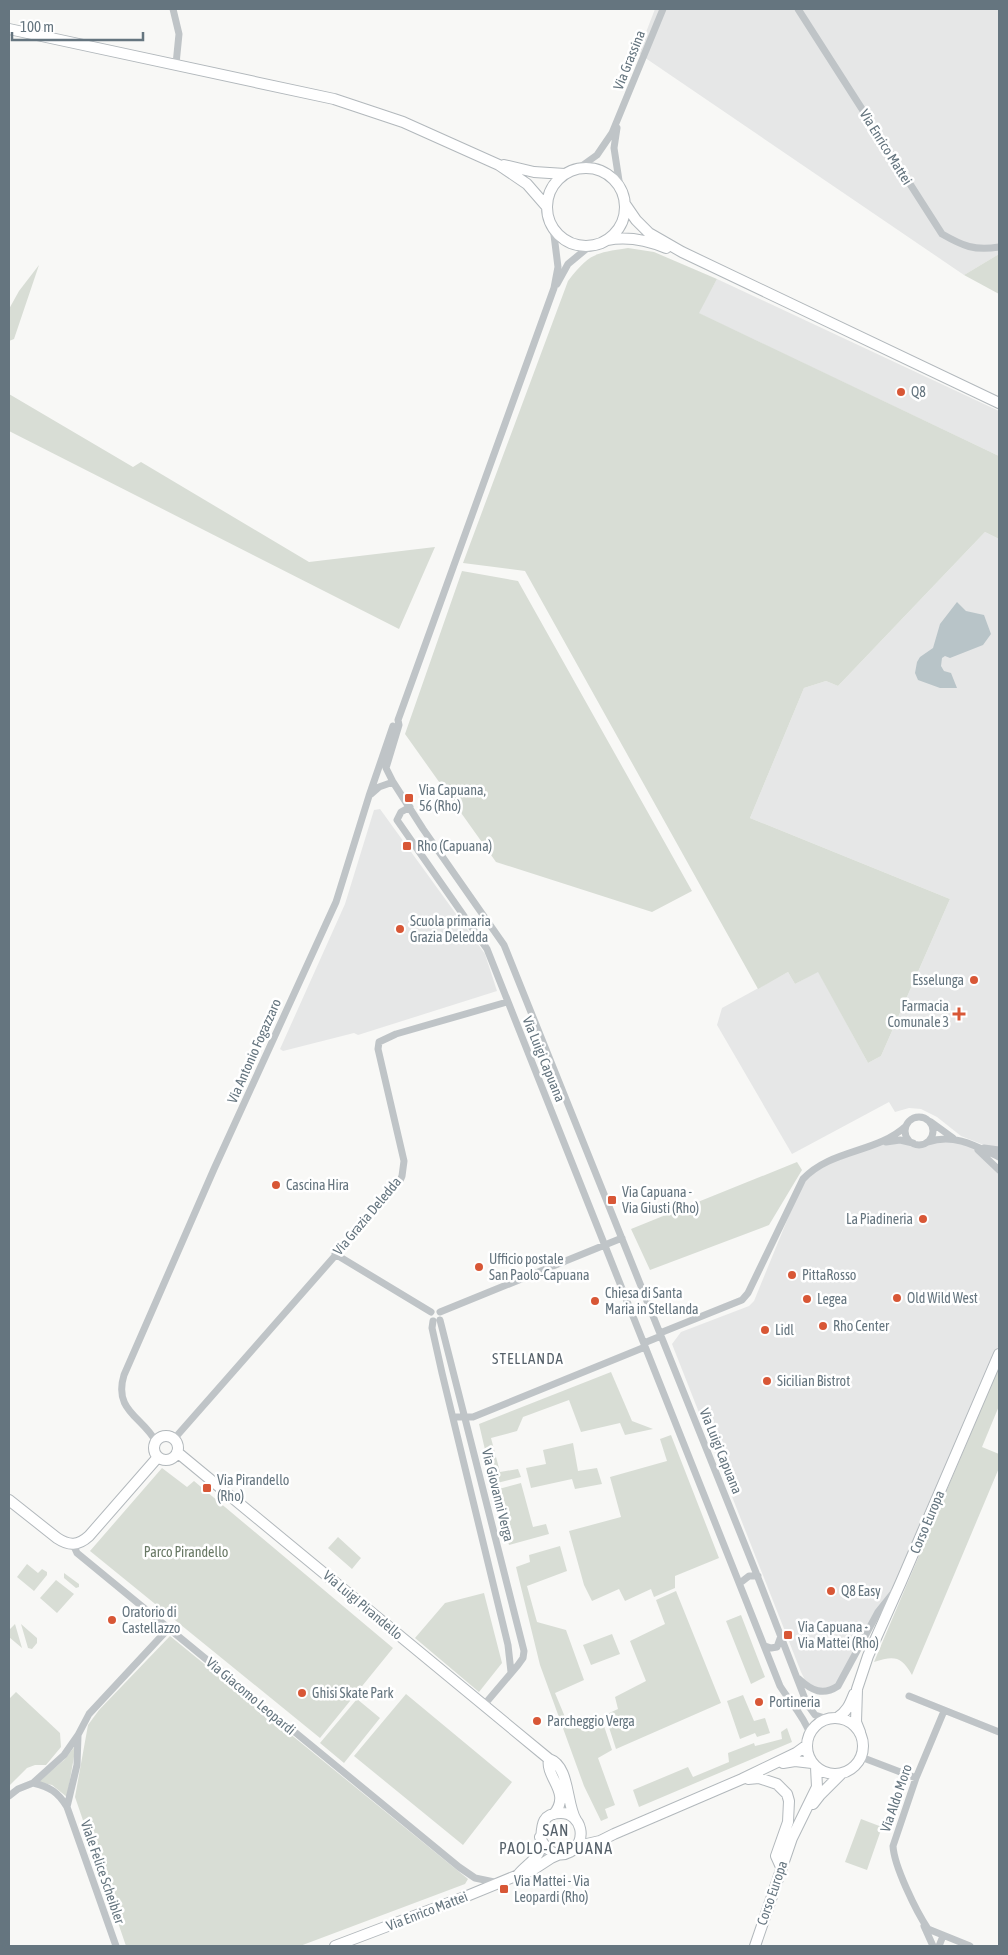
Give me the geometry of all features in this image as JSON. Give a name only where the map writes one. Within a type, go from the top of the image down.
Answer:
[{"type":"main road","points":[[9,29],[334,99],[403,122],[499,165],[527,184],[548,207]]},
{"type":"main road","points":[[499,165],[534,172],[565,174]]},
{"type":"main road","points":[[682,252],[639,239],[616,238],[592,245],[580,245],[570,242],[558,233],[553,226],[548,207],[549,196],[555,184],[565,174],[579,168],[593,168],[601,171],[615,180],[620,187],[625,204],[636,220],[649,232],[682,252],[999,403]]},
{"type":"main road","points":[[604,241],[619,228],[624,216],[625,204]]},
{"type":"main road","name":"Corso Europa","points":[[832,1719],[843,1714],[850,1706],[868,1656],[902,1582],[999,1354]]},
{"type":"main road","points":[[166,1436],[174,1439],[178,1445],[177,1452],[169,1460],[158,1457],[155,1450],[156,1442],[166,1436]]},
{"type":"main road","name":"Via Luigi Pirandello","points":[[177,1452],[549,1759],[553,1760],[561,1770],[569,1790],[572,1812],[578,1822]]},
{"type":"main road","points":[[73,1544],[82,1542],[89,1536],[158,1457]]},
{"type":"main road","name":"Via Giacomo Leopardi","points":[[9,1500],[57,1538],[65,1543],[73,1544]]},
{"type":"main road","name":"Corso Europa","points":[[857,1689],[856,1722],[860,1732]]},
{"type":"main road","points":[[777,1763],[795,1760],[814,1765],[826,1773],[841,1774],[858,1764],[862,1757],[863,1743],[860,1732],[847,1721],[832,1719],[819,1723],[810,1734],[807,1745],[808,1754],[814,1765]]},
{"type":"main road","points":[[549,1759],[548,1764],[560,1793],[560,1801],[554,1814],[544,1821],[540,1837],[545,1847],[554,1853],[566,1854],[578,1846],[600,1841],[742,1779],[777,1763],[807,1745]]},
{"type":"main road","name":"Corso Europa","points":[[755,1946],[781,1867],[804,1814],[806,1805],[816,1787],[814,1765]]},
{"type":"main road","name":"Corso Europa","points":[[804,1814],[841,1774]]},
{"type":"main road","points":[[742,1779],[759,1778],[769,1780],[777,1784],[786,1794],[789,1801],[790,1814],[776,1856],[781,1867]]},
{"type":"main road","points":[[554,1814],[566,1814],[578,1822],[587,1834],[593,1836],[614,1834]]},
{"type":"main road","points":[[578,1822],[581,1836],[578,1846]]},
{"type":"main road","name":"Via Enrico Mattei","points":[[518,1875],[539,1853],[540,1837]]},
{"type":"main road","name":"Via Enrico Mattei","points":[[335,1946],[531,1871],[560,1854]]},
{"type":"street","points":[[173,9],[179,34],[176,64]]},
{"type":"street","name":"Via Grassina","points":[[579,168],[597,155],[619,120],[663,9]]},
{"type":"street","name":"Via Enrico Mattei","points":[[798,9],[942,234],[957,243],[971,248],[999,247]]},
{"type":"street","name":"Via Grassina","points":[[619,120],[614,148],[620,187]]},
{"type":"street","points":[[369,796],[376,789],[393,782],[387,771],[386,763],[399,725],[398,720],[554,288],[558,267],[553,226]]},
{"type":"street","points":[[554,288],[568,264],[592,245]]},
{"type":"street","name":"Via Antonio Fogazzaro","points":[[156,1442],[150,1432],[132,1415],[124,1403],[121,1387],[124,1375],[218,1160],[336,902],[369,796],[394,723],[398,720]]},
{"type":"street","name":"Via Luigi Capuana","points":[[393,782],[504,945],[758,1576],[807,1704],[812,1712],[820,1718],[832,1719]]},
{"type":"street","name":"Via Luigi Capuana","points":[[410,807],[401,812],[396,820],[486,949],[606,1245],[780,1686],[802,1717],[810,1734]]},
{"type":"street","name":"Via Grazia Deledda","points":[[174,1439],[399,1183],[404,1168],[402,1149],[378,1050],[379,1042],[396,1034],[507,1002]]},
{"type":"street","points":[[881,1143],[897,1134],[915,1118],[927,1119],[955,1139],[999,1157]]},
{"type":"street","points":[[927,1119],[933,1130],[928,1142]]},
{"type":"street","points":[[906,1126],[907,1138],[914,1144]]},
{"type":"street","points":[[454,1417],[473,1417],[644,1345],[661,1335],[742,1300],[748,1293],[804,1179],[814,1170],[836,1158],[881,1143],[900,1140],[919,1145],[937,1139],[955,1139]]},
{"type":"street","points":[[974,1146],[999,1150]]},
{"type":"street","points":[[974,1146],[999,1170]]},
{"type":"street","points":[[440,1312],[622,1238]]},
{"type":"street","points":[[336,1254],[431,1312]]},
{"type":"street","points":[[436,1309],[440,1312],[442,1317],[436,1321],[429,1317],[431,1312],[436,1309]]},
{"type":"street","name":"Via Giovanni Verga","points":[[436,1321],[432,1328],[508,1644],[511,1672]]},
{"type":"street","name":"Via Giovanni Verga","points":[[436,1321],[465,1418],[524,1651],[523,1658],[484,1705]]},
{"type":"street","name":"Via Giacomo Leopardi","points":[[73,1544],[77,1552],[459,1867],[475,1878],[499,1883]]},
{"type":"street","points":[[740,1583],[749,1576],[758,1576]]},
{"type":"street","points":[[797,1677],[814,1691],[831,1690],[838,1686],[878,1612],[902,1582]]},
{"type":"street","points":[[9,1796],[18,1788],[33,1783],[64,1755],[78,1735],[88,1714],[169,1628]]},
{"type":"street","points":[[765,1646],[771,1648],[777,1646],[781,1636]]},
{"type":"street","points":[[909,1696],[999,1732]]},
{"type":"street","name":"Via Aldo Moro","points":[[932,1946],[923,1921],[894,1858],[893,1846],[916,1778],[944,1710]]},
{"type":"street","name":"Viale Felice Scheibler","points":[[68,1807],[77,1765],[78,1735]]},
{"type":"street","points":[[862,1757],[916,1778]]},
{"type":"street","name":"Viale Felice Scheibler","points":[[33,1783],[52,1789],[59,1794],[68,1807],[116,1946]]},
{"type":"street","name":"Via Aldo Moro","points":[[923,1921],[929,1930],[942,1936]]},
{"type":"street","points":[[942,1936],[967,1946]]},
{"type":"street","points":[[939,1946],[942,1936]]},
{"type":"street","points":[[942,1936],[946,1946]]},
{"type":"shaded area","points":[[655,9],[999,9],[999,254],[964,275],[638,53]]},
{"type":"shaded area","points":[[717,279],[999,411],[999,456],[698,313]]},
{"type":"shaded area","points":[[985,532],[999,539],[999,1151],[961,1136],[937,1117],[921,1109],[909,1108],[895,1112],[889,1102],[792,1154],[717,1025],[722,1008],[788,972],[795,984],[818,971],[868,1063],[881,1056],[950,899],[750,818],[804,688],[826,681],[838,686]]},
{"type":"shaded area","points":[[957,602],[966,611],[984,615],[991,634],[983,645],[950,658],[945,656],[942,658],[941,666],[944,671],[951,673],[957,688],[940,688],[918,680],[915,673],[917,662],[920,657],[933,648],[940,624]]},
{"type":"shaded area","name":"Scuola primaria Grazia Deledda","points":[[380,809],[485,954],[497,991],[358,1035],[354,1033],[283,1051],[280,1049],[345,904],[374,810]]},
{"type":"shaded area","points":[[947,1139],[974,1147],[999,1171],[999,1345],[897,1580],[838,1685],[821,1691],[807,1684],[801,1672],[672,1344],[681,1332],[749,1306],[754,1301],[804,1179],[836,1160],[881,1144],[900,1141],[918,1146]]},
{"type":"green space","points":[[628,248],[654,252],[717,279],[699,313],[999,456],[999,539],[985,532],[838,686],[826,681],[804,688],[750,818],[950,899],[881,1056],[868,1063],[818,972],[795,984],[788,972],[758,989],[525,571],[463,563],[568,281],[581,265],[593,256],[607,251]]},
{"type":"green space","points":[[999,254],[999,294],[964,275]]},
{"type":"green space","points":[[39,265],[14,339],[9,341],[9,309],[19,291]]},
{"type":"green space","points":[[9,394],[133,467],[141,462],[309,562],[435,547],[399,629],[9,431]]},
{"type":"green space","points":[[462,571],[518,581],[692,891],[652,912],[496,862],[405,734]]},
{"type":"green space","points":[[797,1162],[802,1170],[769,1225],[650,1270],[631,1229]]},
{"type":"green space","points":[[999,1367],[999,1406],[982,1447],[999,1454],[999,1468],[912,1675],[904,1664],[896,1659],[891,1658],[874,1662]]},
{"type":"green space","points":[[611,1372],[632,1421],[653,1429],[625,1435],[620,1423],[581,1432],[569,1400],[523,1417],[517,1431],[491,1438],[500,1472],[518,1469],[521,1477],[493,1484],[479,1424]]},
{"type":"green space","points":[[671,1435],[719,1558],[675,1576],[675,1588],[654,1597],[651,1589],[625,1601],[619,1589],[592,1601],[584,1585],[569,1531],[621,1517],[610,1477],[667,1461],[660,1439]]},
{"type":"green space","points":[[573,1443],[578,1471],[597,1468],[602,1484],[575,1489],[572,1479],[531,1488],[526,1468],[546,1464],[543,1450]]},
{"type":"green space","name":"Parco Pirandello","points":[[162,1468],[187,1487],[194,1481],[393,1648],[320,1738],[90,1551]]},
{"type":"green space","points":[[521,1483],[533,1527],[546,1524],[549,1534],[509,1545],[495,1490]]},
{"type":"green space","points":[[338,1537],[361,1558],[352,1569],[328,1548]]},
{"type":"green space","points":[[560,1546],[567,1571],[527,1586],[537,1622],[566,1630],[584,1680],[555,1693],[570,1729],[601,1717],[612,1750],[598,1758],[615,1805],[605,1809],[608,1818],[601,1821],[584,1786],[540,1665],[516,1567],[530,1562],[529,1555]]},
{"type":"green space","points":[[27,1564],[38,1573],[42,1569],[47,1572],[47,1575],[34,1591],[17,1577]]},
{"type":"green space","points":[[64,1573],[79,1584],[79,1587],[76,1588],[64,1578]]},
{"type":"green space","points":[[56,1580],[74,1594],[57,1613],[40,1598]]},
{"type":"green space","points":[[676,1591],[721,1703],[616,1749],[605,1715],[618,1709],[615,1697],[646,1681],[630,1641],[665,1624],[656,1600]]},
{"type":"green space","points":[[484,1593],[502,1663],[479,1692],[415,1638],[445,1603]]},
{"type":"green space","points":[[741,1615],[765,1677],[751,1684],[726,1621]]},
{"type":"green space","points":[[15,1624],[22,1648],[9,1637],[9,1630]]},
{"type":"green space","points":[[21,1624],[37,1638],[37,1643],[32,1649],[28,1648]]},
{"type":"green space","points":[[612,1634],[620,1654],[591,1665],[583,1645]]},
{"type":"green space","points":[[170,1636],[468,1879],[465,1884],[300,1946],[126,1946],[75,1797],[88,1725],[99,1710]]},
{"type":"green space","points":[[16,1692],[60,1733],[61,1747],[46,1765],[35,1765],[27,1768],[9,1786],[9,1699]]},
{"type":"green space","points":[[406,1694],[512,1782],[463,1845],[354,1756]]},
{"type":"green space","points":[[743,1695],[754,1721],[765,1718],[770,1733],[757,1737],[755,1733],[740,1739],[727,1701]]},
{"type":"green space","points":[[357,1699],[380,1718],[344,1763],[320,1743]]},
{"type":"green space","points":[[787,1728],[792,1742],[639,1807],[633,1790],[688,1767],[693,1777],[729,1762],[728,1753],[754,1743],[755,1746],[782,1739],[781,1732]]},
{"type":"green space","points":[[76,1745],[67,1797],[52,1785],[38,1782],[64,1760]]},
{"type":"green space","points":[[861,1819],[882,1827],[867,1870],[845,1862]]},
{"type":"place","name":"Q8","points":[[901,392]]},
{"type":"place","name":"Via Capuana, 56 (Rho)","points":[[409,798]]},
{"type":"place","name":"Rho (Capuana)","points":[[407,846]]},
{"type":"place","name":"Scuola primaria Grazia Deledda","points":[[400,929]]},
{"type":"place","name":"Esselunga","points":[[974,980]]},
{"type":"place","name":"Farmacia Comunale 3","points":[[959,1014]]},
{"type":"place","name":"Cascina Hira","points":[[276,1185]]},
{"type":"place","name":"Via Capuana - Via Giusti (Rho)","points":[[612,1200]]},
{"type":"place","name":"La Piadineria","points":[[923,1219]]},
{"type":"place","name":"Ufficio postale San Paolo-Capuana","points":[[479,1267]]},
{"type":"place","name":"PittaRosso","points":[[792,1275]]},
{"type":"place","name":"Old Wild West","points":[[897,1298]]},
{"type":"place","name":"Legea","points":[[807,1299]]},
{"type":"place","name":"Chiesa di Santa Maria in Stellanda","points":[[595,1301]]},
{"type":"place","name":"Rho Center","points":[[823,1326]]},
{"type":"place","name":"Lidl","points":[[765,1330]]},
{"type":"place","name":"Sicilian Bistrot","points":[[767,1381]]},
{"type":"place","name":"Via Pirandello (Rho)","points":[[207,1488]]},
{"type":"place","name":"Q8 Easy","points":[[831,1591]]},
{"type":"place","name":"Oratorio di Castellazzo","points":[[112,1620]]},
{"type":"place","name":"Via Capuana - Via Mattei (Rho)","points":[[788,1635]]},
{"type":"place","name":"Ghisi Skate Park","points":[[302,1693]]},
{"type":"place","name":"Portineria","points":[[759,1702]]},
{"type":"place","name":"Parcheggio Verga","points":[[537,1721]]},
{"type":"place","name":"Via Mattei - Via Leopardi (Rho)","points":[[504,1889]]},
{"type":"district","name":"STELLANDA","points":[[528,1359]]},
{"type":"district","name":"SAN PAOLO-CAPUANA","points":[[556,1839]]}]
